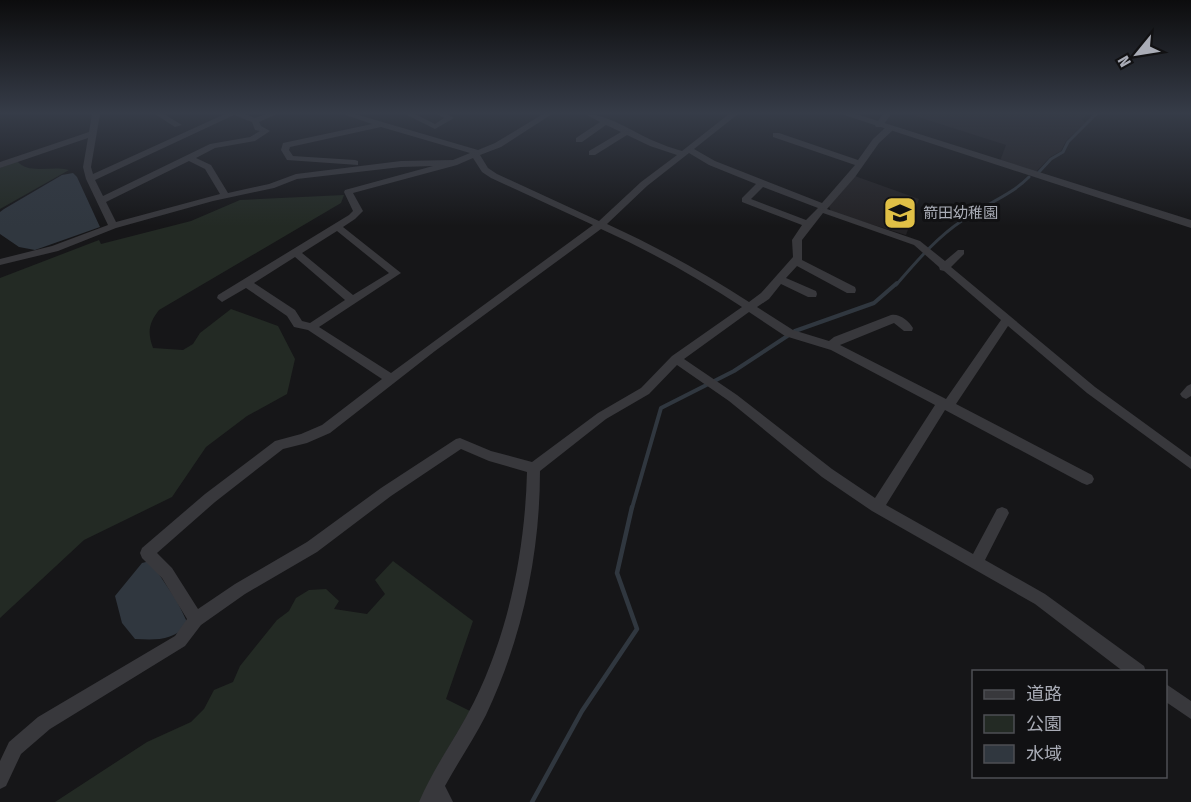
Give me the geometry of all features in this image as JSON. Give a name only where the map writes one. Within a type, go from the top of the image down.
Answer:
[{"type":"street","points":[[0,165],[40,151]]},
{"type":"street","points":[[90,151],[87,167],[90,179],[113,226]]},
{"type":"street","points":[[90,179],[150,151]]},
{"type":"street","points":[[102,200],[203,151]]},
{"type":"street","points":[[286,151],[290,158],[303,161],[355,163],[360,168]]},
{"type":"street","points":[[469,151],[477,154],[485,170],[494,176],[601,224],[698,274],[792,334],[832,345],[1087,479]]},
{"type":"street","points":[[222,298],[338,227],[358,211],[348,192],[454,163],[483,151]]},
{"type":"street","points":[[824,151],[860,164]]},
{"type":"street","points":[[534,468],[602,416],[645,390],[676,359],[750,308],[798,258],[797,240],[860,164],[868,151]]},
{"type":"street","points":[[961,151],[1191,224]]},
{"type":"street","points":[[196,620],[167,573],[147,553],[210,498],[279,445],[303,439],[326,429],[601,224],[644,184],[686,152],[823,208],[909,239],[1122,415],[1191,465]]},
{"type":"street","points":[[190,158],[208,167],[225,195]]},
{"type":"street","points":[[0,262],[55,249],[113,226],[225,195],[271,186],[296,177],[360,168],[432,162],[454,163]]},
{"type":"street","points":[[762,183],[745,200],[808,224]]},
{"type":"street","points":[[311,327],[396,273],[338,227]]},
{"type":"street","points":[[944,267],[961,252]]},
{"type":"street","points":[[296,253],[352,300]]},
{"type":"street","points":[[795,261],[851,290]]},
{"type":"street","points":[[780,279],[812,294]]},
{"type":"street","points":[[247,283],[291,313],[298,324],[311,327],[391,379]]},
{"type":"street","points":[[832,345],[838,339],[895,318],[908,328]]},
{"type":"street","points":[[877,507],[945,405],[1006,320]]},
{"type":"street","points":[[676,359],[711,383],[827,473],[877,507],[1040,599],[1135,670]]},
{"type":"street","points":[[0,780],[15,748],[44,723],[180,641],[196,620],[240,589],[312,547],[386,492],[460,443],[489,456],[534,468]]},
{"type":"street","points":[[436,797],[484,700],[500,660],[531,540],[534,468]]},
{"type":"street","points":[[975,564],[1002,513]]},
{"type":"street","points":[[1167,693],[1191,711]]},
{"type":"shaded area","points":[[1004,151],[1060,151],[1050,157],[1036,172],[1000,161]]},
{"type":"shaded area","points":[[855,176],[919,199],[906,235],[831,212],[829,206]]},
{"type":"green space","points":[[17,161],[28,168],[69,170],[0,209],[0,168]]},
{"type":"green space","points":[[344,195],[341,203],[159,310],[151,324],[150,337],[153,348],[183,350],[193,344],[200,333],[231,309],[278,326],[295,359],[287,394],[247,416],[206,447],[172,497],[84,540],[0,618],[0,278],[99,240],[101,244],[191,221],[240,200]]},
{"type":"green space","points":[[393,561],[473,621],[446,699],[470,711],[448,748],[421,802],[55,802],[147,742],[191,722],[204,709],[214,690],[233,682],[240,666],[277,620],[289,611],[296,598],[309,590],[326,589],[339,601],[334,609],[367,614],[385,594],[375,580]]},
{"type":"water","points":[[73,173],[100,227],[35,250],[19,247],[0,234],[0,212],[62,175]]},
{"type":"water","points":[[150,561],[177,601],[188,624],[170,636],[157,639],[135,639],[122,623],[115,596],[142,563]]},
{"type":"waterway","points":[[1039,172],[1051,159],[1063,151]]},
{"type":"waterway","points":[[896,285],[944,234],[971,214],[1013,190],[1029,177]]},
{"type":"waterway","points":[[632,508],[661,408],[734,371],[795,331],[874,303],[897,283]]},
{"type":"waterway","points":[[532,802],[582,711],[637,629],[617,573],[632,507]]},
{"type":"place","name":"箭田幼稚園","points":[[900,213]]}]
